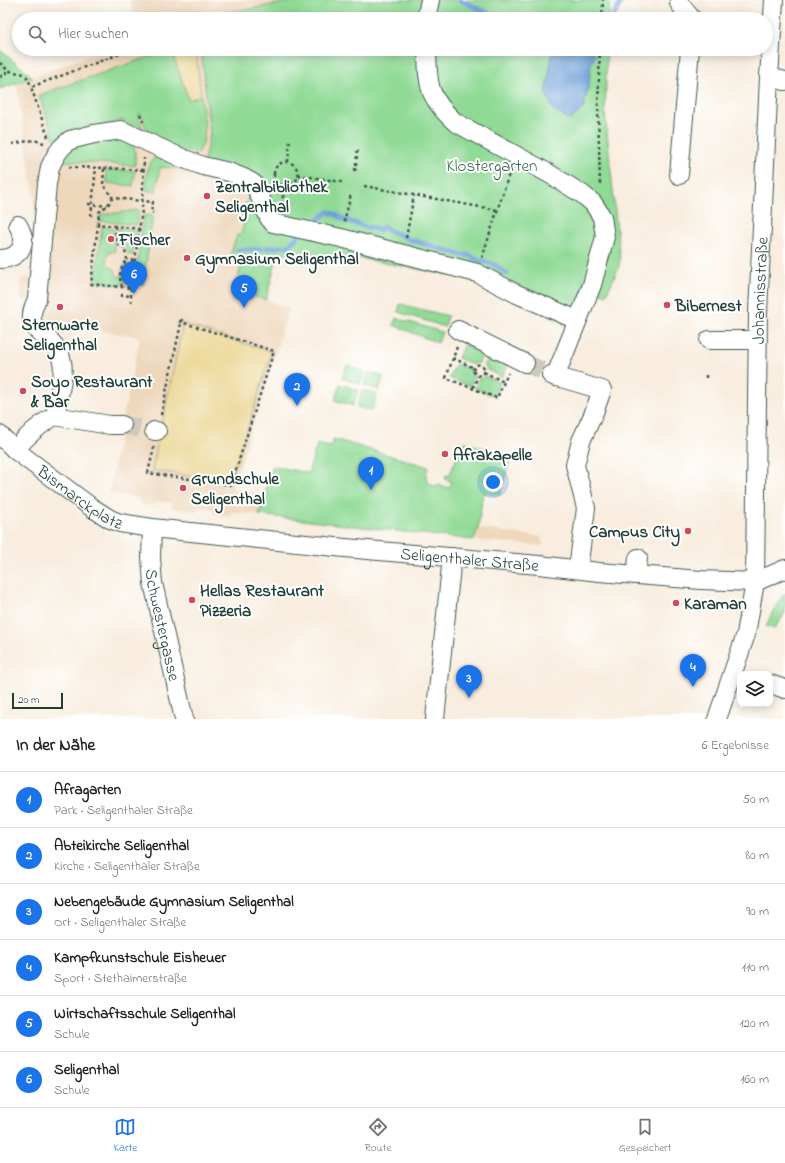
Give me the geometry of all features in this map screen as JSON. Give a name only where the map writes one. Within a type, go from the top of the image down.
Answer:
[{"type":"street","points":[[427,12],[430,0]]},
{"type":"street","points":[[679,0],[679,3],[686,12]]},
{"type":"street","name":"Johannisstraße","points":[[738,671],[756,582],[749,470],[750,389],[758,340],[758,313],[777,79],[774,0]]},
{"type":"street","points":[[427,56],[428,80],[431,94],[442,111],[455,122],[548,173],[582,194],[593,203],[602,217],[605,237],[592,284],[553,376],[602,390],[581,441],[575,465],[586,508],[578,569]]},
{"type":"street","points":[[679,175],[689,56]]},
{"type":"street","points":[[8,449],[54,416],[56,412],[63,363],[54,345],[35,327],[32,321],[37,299],[47,184],[50,167],[56,155],[56,146],[85,135],[121,130],[182,158],[203,166],[229,172],[253,183],[269,218],[273,223],[341,238],[477,273],[517,294],[577,320]]},
{"type":"street","points":[[0,259],[15,256],[21,249],[23,238],[18,225]]},
{"type":"street","points":[[461,331],[520,360]]},
{"type":"street","points":[[709,340],[758,340]]},
{"type":"street","points":[[54,416],[110,425],[122,425]]},
{"type":"street","name":"Bismarckplatz","points":[[0,435],[8,449],[110,519],[120,523],[152,528]]},
{"type":"street","name":"Seligenthaler Straße","points":[[152,528],[345,548],[578,569],[637,566],[701,580],[756,582],[785,569]]},
{"type":"street","name":"Schwestergasse","points":[[152,528],[151,558],[153,583],[184,719]]},
{"type":"street","points":[[435,719],[452,557]]},
{"type":"street","name":"Johannisstraße","points":[[718,719],[737,674]]},
{"type":"street","points":[[773,685],[785,689]]},
{"type":"path","points":[[602,12],[603,0]]},
{"type":"path","points":[[31,87],[114,56]]},
{"type":"path","points":[[600,56],[598,106],[602,217]]},
{"type":"path","points":[[0,63],[9,71],[23,74],[29,78],[31,87],[56,146]]},
{"type":"path","points":[[0,77],[9,71]]},
{"type":"path","points":[[131,303],[131,288],[140,229],[145,141],[145,131],[140,114]]},
{"type":"path","points":[[288,162],[290,139]]},
{"type":"path","points":[[12,144],[34,140],[56,146]]},
{"type":"path","points":[[355,171],[358,148]]},
{"type":"path","points":[[483,255],[516,155]]},
{"type":"path","points":[[288,162],[296,167],[298,175],[298,179],[288,187],[281,186],[276,181],[274,174],[276,167],[281,163],[288,162]]},
{"type":"path","points":[[50,167],[96,167],[143,170]]},
{"type":"path","points":[[91,216],[96,167]]},
{"type":"path","points":[[104,168],[103,185],[112,198],[153,202],[151,212],[154,213]]},
{"type":"path","points":[[298,175],[342,182]]},
{"type":"path","points":[[364,186],[498,210]]},
{"type":"path","points":[[346,216],[352,194]]},
{"type":"path","points":[[407,234],[414,195]]},
{"type":"path","points":[[112,198],[107,206],[100,212],[91,284],[131,288]]},
{"type":"path","points":[[88,204],[107,206]]},
{"type":"path","points":[[98,224],[140,229]]},
{"type":"path","points":[[115,226],[117,243],[118,245],[124,247],[127,259],[119,277],[122,287]]},
{"type":"path","points":[[127,259],[135,261]]},
{"type":"path","points":[[122,297],[122,295],[131,296]]},
{"type":"path","points":[[178,321],[182,321],[274,351],[231,485],[148,473],[156,431],[182,321]]},
{"type":"path","points":[[461,331],[446,378],[497,398],[504,382],[520,360]]},
{"type":"path","points":[[453,358],[474,368],[474,372],[478,376]]},
{"type":"path","points":[[474,368],[480,365],[483,367],[484,372],[504,382]]},
{"type":"path","points":[[472,388],[478,376],[482,375],[484,372]]},
{"type":"path","points":[[706,372],[706,378]]},
{"type":"shaded area","points":[[130,0],[301,0],[232,12],[132,12]]},
{"type":"shaded area","points":[[88,56],[202,56],[210,134],[204,161],[250,190],[240,222],[244,224],[241,235],[231,256],[243,260],[234,291],[289,308],[233,488],[264,495],[272,466],[308,473],[317,444],[331,447],[334,439],[429,467],[426,477],[428,483],[434,486],[440,484],[441,486],[450,488],[452,482],[483,492],[478,528],[541,537],[543,546],[474,540],[232,512],[231,517],[214,514],[214,509],[198,507],[197,511],[172,508],[172,503],[156,501],[155,506],[140,504],[140,498],[109,493],[140,337],[77,327],[75,332],[39,328],[37,299],[21,301],[21,278],[32,278],[35,220],[33,190],[16,83]]},
{"type":"green space","points":[[301,0],[610,0],[609,12],[232,12]]},
{"type":"green space","points":[[0,50],[33,77],[0,89]]},
{"type":"green space","points":[[151,56],[173,56],[189,100],[201,96],[205,134],[201,148],[197,154],[173,148],[147,131],[141,114],[138,115],[143,130],[122,120],[54,139],[39,95]]},
{"type":"green space","name":"Klostergarten","points":[[202,56],[607,56],[605,112],[620,261],[618,269],[606,295],[596,291],[570,327],[481,281],[354,257],[350,265],[278,253],[266,300],[234,291],[243,260],[230,256],[237,235],[241,234],[244,224],[240,222],[250,190],[201,174],[210,134]]},
{"type":"green space","points":[[115,137],[133,146],[135,153],[135,166],[64,161],[63,159],[68,148]]},
{"type":"green space","points":[[161,156],[182,165],[182,169],[160,167],[156,192],[148,191],[146,190],[146,182],[149,167],[152,160]]},
{"type":"green space","points":[[106,170],[135,171],[133,186],[107,183]]},
{"type":"green space","points":[[139,210],[137,225],[99,221],[100,215]]},
{"type":"green space","points":[[144,215],[153,216],[143,285],[137,283],[135,279]]},
{"type":"green space","points":[[102,227],[113,228],[114,230],[115,251],[110,252],[108,255],[106,260],[107,264],[115,269],[116,275],[119,277],[123,273],[127,264],[130,265],[126,281],[123,284],[119,285],[95,281]]},
{"type":"green space","points":[[119,228],[136,230],[132,255],[128,254],[125,246],[120,245]]},
{"type":"green space","points":[[400,304],[448,316],[445,327],[398,312]]},
{"type":"green space","points":[[396,318],[442,332],[438,343],[393,325]]},
{"type":"green space","points":[[464,344],[483,353],[479,363],[474,365],[458,358]]},
{"type":"green space","points":[[489,355],[508,364],[502,377],[487,370],[484,366]]},
{"type":"green space","points":[[456,364],[471,370],[474,376],[470,386],[449,378]]},
{"type":"green space","points":[[347,365],[364,372],[360,384],[342,378]]},
{"type":"green space","points":[[369,372],[383,376],[379,390],[364,385]]},
{"type":"green space","points":[[484,376],[500,382],[494,396],[475,388],[479,378]]},
{"type":"green space","points":[[340,384],[358,390],[353,406],[335,400]]},
{"type":"green space","points":[[362,390],[377,394],[372,411],[357,407]]},
{"type":"green space","points":[[334,439],[429,467],[426,473],[428,483],[434,486],[440,484],[441,486],[449,488],[452,482],[445,479],[446,475],[449,476],[464,442],[511,457],[500,495],[483,493],[478,528],[474,540],[259,515],[272,466],[308,473],[317,444],[331,447]]},
{"type":"green space","points":[[785,593],[785,613],[774,629],[766,626],[775,607]]},
{"type":"sand","points":[[173,56],[197,56],[201,96],[189,100]]},
{"type":"sand","points":[[183,324],[272,352],[230,483],[152,470]]},
{"type":"water","points":[[552,56],[591,56],[589,85],[583,109],[570,120],[553,110],[546,92]]},
{"type":"waterway","points":[[460,0],[485,12]]},
{"type":"waterway","points":[[616,12],[622,0]]},
{"type":"waterway","points":[[591,61],[594,56]]},
{"type":"waterway","points":[[312,224],[328,212],[367,228],[370,227],[379,230],[384,227],[408,239],[461,255],[468,255],[495,265],[507,274]]},
{"type":"waterway","points":[[267,248],[289,246],[298,236]]},
{"type":"waterway","points":[[238,250],[261,249]]},
{"type":"tunnel","points":[[525,363],[551,375]]},
{"type":"tunnel","points":[[122,425],[154,431]]},
{"type":"place","name":"Zentralbibliothek Seligenthal","points":[[207,196]]},
{"type":"place","name":"Fischer","points":[[111,239]]},
{"type":"place","name":"Gymnasium Seligenthal","points":[[187,258]]},
{"type":"place","name":"Seligenthal","points":[[134,294]]},
{"type":"place","name":"Bibernest","points":[[667,305]]},
{"type":"place","name":"Sternwarte Seligenthal","points":[[60,307]]},
{"type":"place","name":"Wirtschaftsschule Seligenthal","points":[[244,308]]},
{"type":"place","name":"Soyo Restaurant & Bar","points":[[23,391]]},
{"type":"place","name":"Abteikirche Seligenthal","points":[[297,406]]},
{"type":"place","name":"Afrakapelle","points":[[445,454]]},
{"type":"place","name":"Grundschule Seligenthal","points":[[183,488]]},
{"type":"place","name":"Afragarten","points":[[371,490]]},
{"type":"place","name":"Campus City","points":[[688,531]]},
{"type":"place","name":"Hellas Restaurant Pizzeria","points":[[192,600]]},
{"type":"place","name":"Karaman","points":[[676,603]]},
{"type":"place","name":"Kampfkunstschule Eisheuer","points":[[693,687]]},
{"type":"place","name":"Nebengebäude Gymnasium Seligenthal","points":[[469,698]]}]
